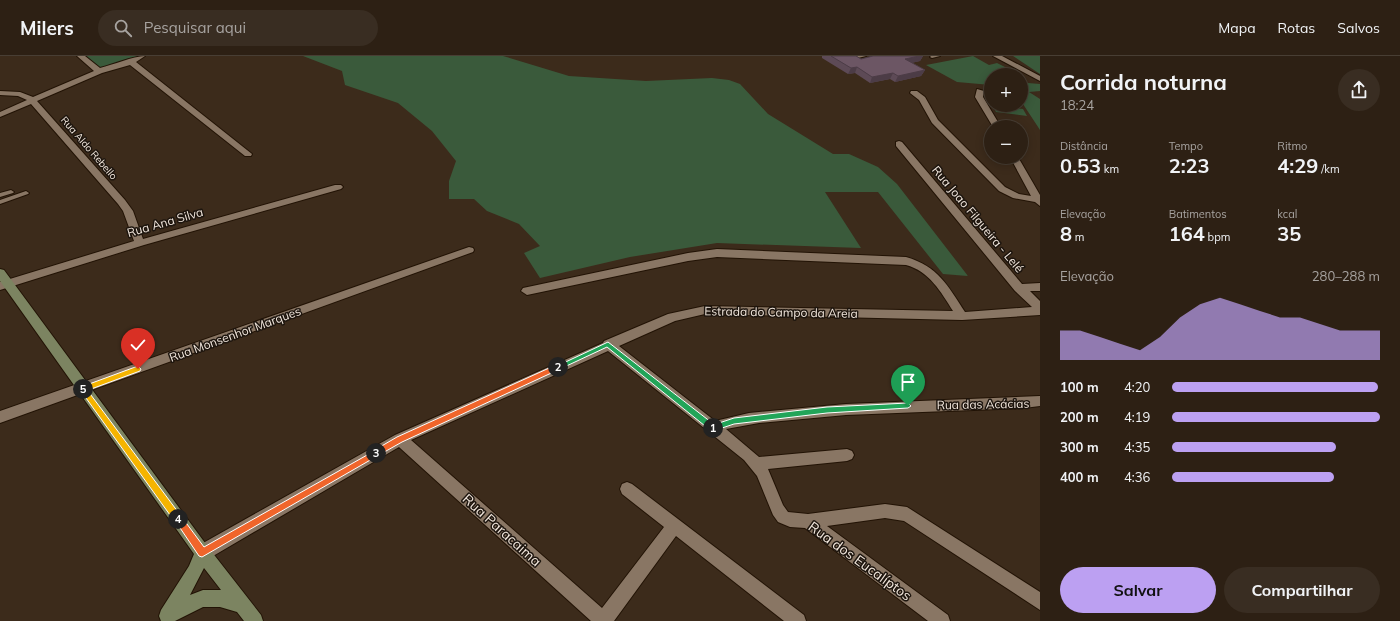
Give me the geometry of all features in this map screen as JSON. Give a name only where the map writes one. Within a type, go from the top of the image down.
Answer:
[{"type":"street","points":[[81,56],[99,71]]},
{"type":"street","points":[[0,115],[99,71],[131,62],[141,56]]},
{"type":"street","points":[[997,56],[1040,79]]},
{"type":"street","points":[[131,62],[248,154]]},
{"type":"street","points":[[980,91],[979,97],[993,120]]},
{"type":"street","name":"Rua Aldo Rebello","points":[[0,93],[20,94],[32,100],[122,202],[128,211],[140,243]]},
{"type":"street","points":[[914,93],[922,99],[935,121],[1002,189],[1016,196],[1039,201]]},
{"type":"street","name":"Rua Joao Filgueira - Lelé","points":[[899,144],[1019,288],[1040,310]]},
{"type":"street","points":[[1018,164],[1039,201]]},
{"type":"street","name":"Rua Ana Silva","points":[[4,285],[140,243],[338,187]]},
{"type":"street","name":"Rua Monsenhor Marques","points":[[0,417],[83,389],[469,250]]},
{"type":"street","points":[[527,291],[688,257],[717,253],[906,261],[916,262],[931,272],[962,316]]},
{"type":"street","points":[[0,273],[4,285],[83,389],[202,553],[255,621]]},
{"type":"street","points":[[1019,288],[1040,287]]},
{"type":"street","name":"Estrada do Campo da Areia","points":[[202,553],[400,439],[672,316],[706,310],[962,316],[1040,310]]},
{"type":"street","name":"Rua dos Eucalíptos","points":[[608,344],[756,464],[762,472],[778,510],[783,517],[790,520],[808,521],[942,621]]},
{"type":"street","name":"Rua das Acácias","points":[[713,428],[734,421],[827,410],[877,406],[1024,403],[1040,401]]},
{"type":"street","name":"Rua Paracaima","points":[[400,439],[604,621],[674,526]]},
{"type":"street","points":[[756,464],[847,454]]},
{"type":"street","points":[[627,489],[798,621]]},
{"type":"street","points":[[808,521],[885,511],[908,514],[1040,602]]},
{"type":"street","points":[[166,619],[195,571],[202,553]]},
{"type":"street","points":[[166,619],[192,603],[213,596],[224,598],[243,605]]},
{"type":"lane","points":[[849,59],[864,56]]},
{"type":"lane","points":[[932,58],[938,56]]},
{"type":"lane","points":[[0,195],[11,192]]},
{"type":"lane","points":[[0,202],[26,193]]},
{"type":"green space","points":[[82,56],[137,56],[136,58],[100,70]]},
{"type":"green space","points":[[303,56],[503,56],[569,76],[646,81],[712,78],[729,80],[740,84],[768,114],[833,154],[849,154],[878,167],[897,184],[968,276],[943,274],[878,192],[825,192],[861,248],[717,243],[630,257],[540,278],[524,253],[540,246],[519,224],[487,211],[474,199],[449,199],[449,181],[456,161],[432,131],[398,103],[345,85],[342,71]]},
{"type":"green space","points":[[973,56],[989,65],[997,63],[1007,68],[984,68],[984,84],[957,82],[926,65]]},
{"type":"green space","points":[[1013,56],[1040,56],[1040,74]]},
{"type":"green space","points":[[1028,83],[1040,84],[1040,91],[1029,92],[1040,99],[1040,130],[1028,112]]},
{"type":"green space","points":[[996,112],[1025,112],[1027,116]]},
{"type":"building","points":[[831,56],[856,56],[861,59],[873,56],[919,56],[905,59],[925,70],[898,76],[893,73],[872,77],[857,67],[851,68]]},
{"type":"route","points":[[138,369],[83,389],[202,553],[400,439],[608,344],[713,428],[734,421],[827,410],[877,406],[908,406]]}]
